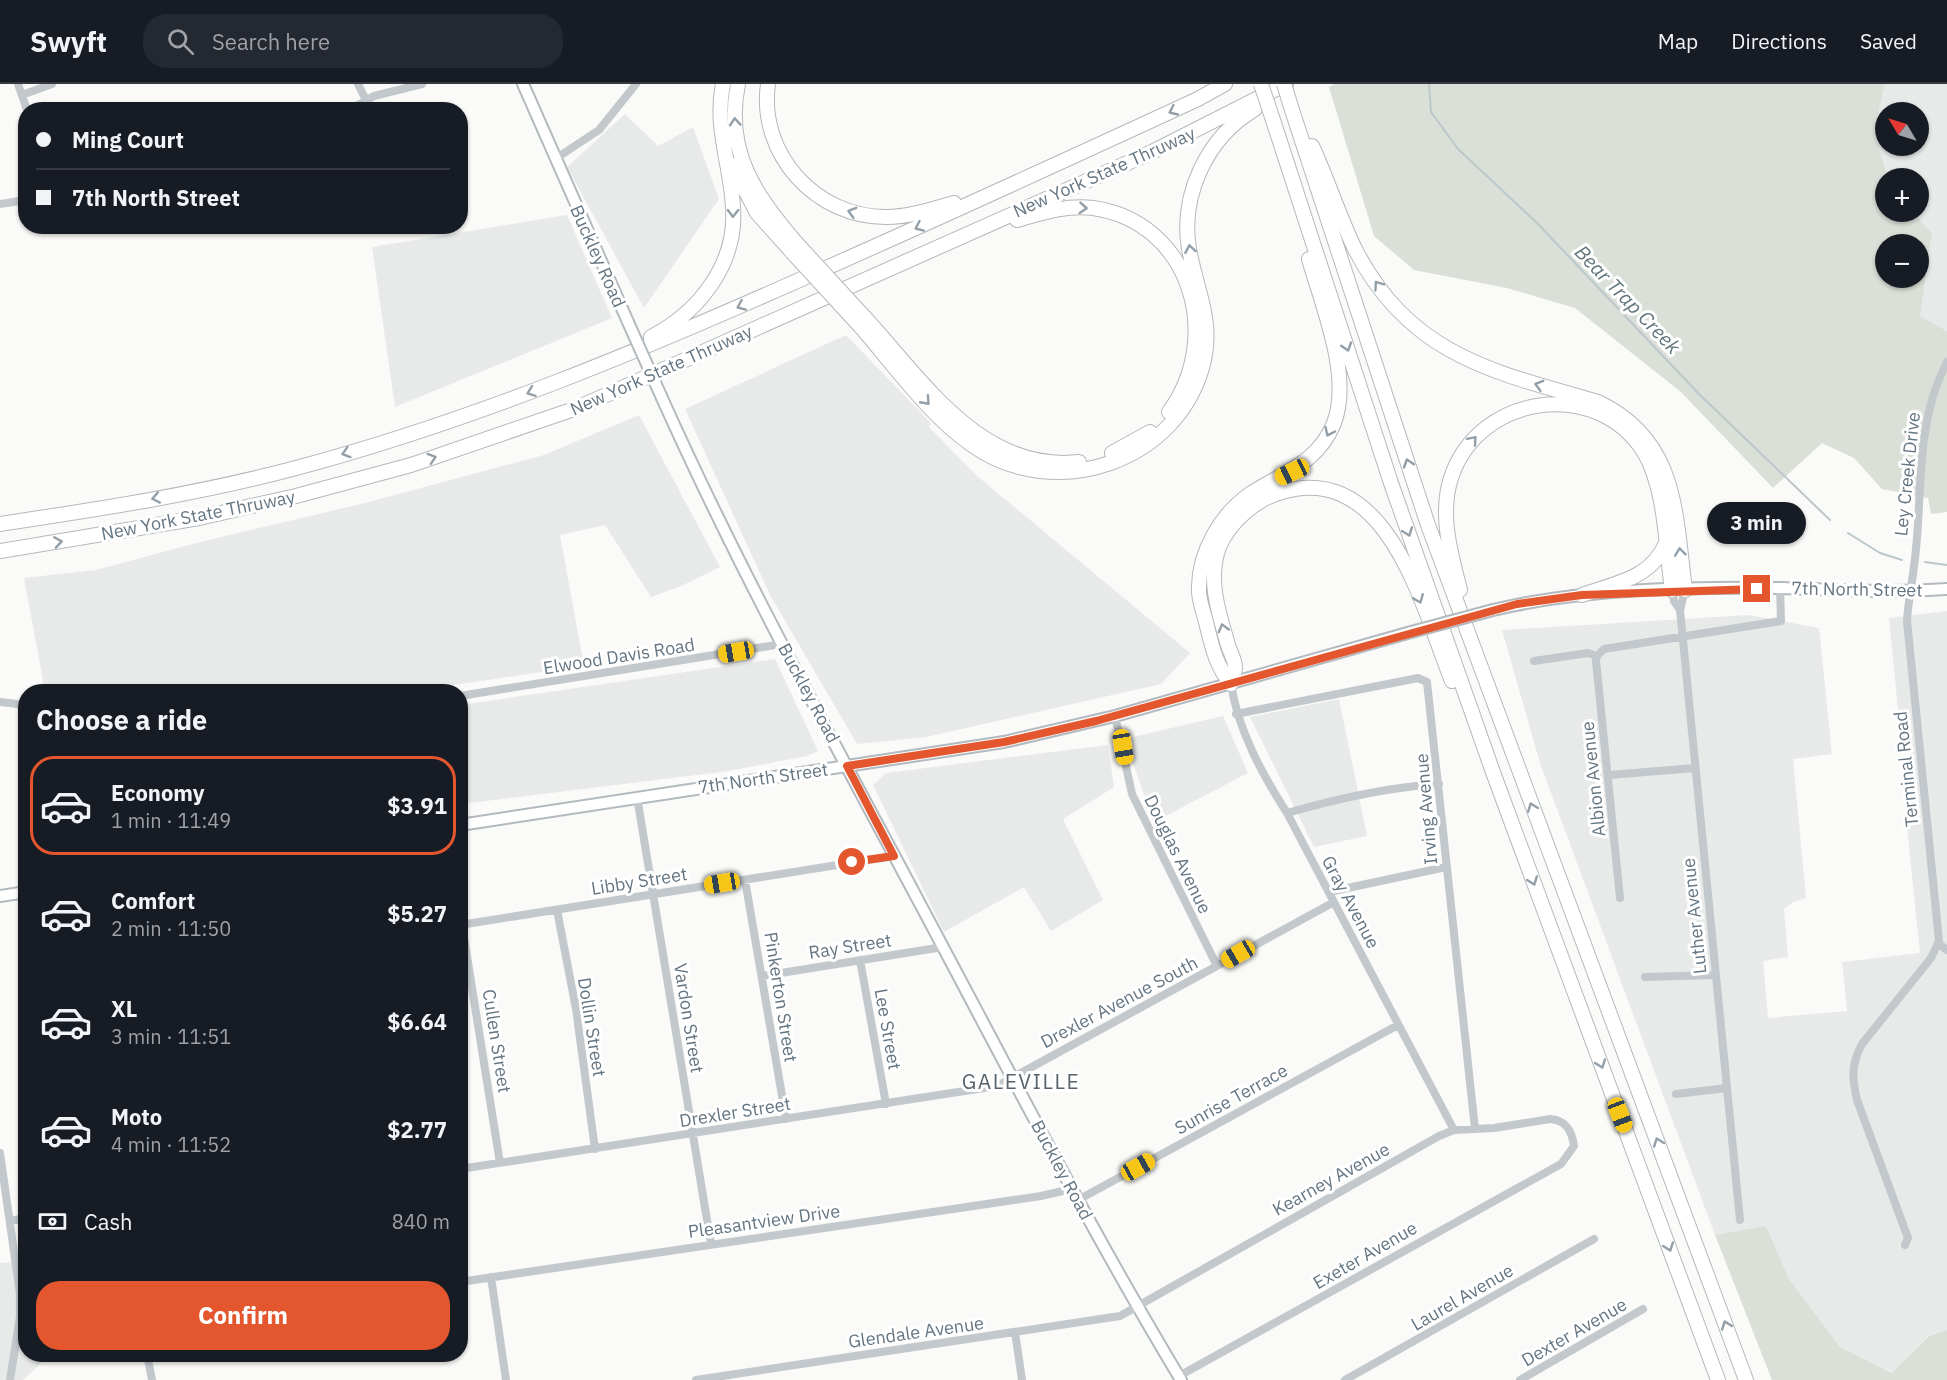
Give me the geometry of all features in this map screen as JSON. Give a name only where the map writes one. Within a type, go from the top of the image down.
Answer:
[{"type":"highway","points":[[586,371],[669,328],[695,307],[715,281],[725,259],[734,209],[719,116],[723,84]]},
{"type":"highway","points":[[738,84],[734,120],[742,163],[760,200],[795,249]]},
{"type":"highway","points":[[768,84],[768,111],[778,152],[791,172],[809,191],[830,204],[850,212],[888,217],[922,212],[1010,186]]},
{"type":"highway","name":"New York State Thruway","points":[[0,524],[108,507],[297,468],[454,420],[677,334],[1010,186],[1225,84]]},
{"type":"highway","points":[[1261,84],[1391,483],[1513,826],[1718,1380]]},
{"type":"highway","points":[[1285,84],[1428,525],[1746,1380]]},
{"type":"highway","name":"New York State Thruway","points":[[0,551],[200,518],[411,465],[577,408],[1152,152],[1285,84]]},
{"type":"highway","points":[[863,323],[943,420],[987,455],[1031,470],[1052,473],[1098,467],[1137,453],[1172,424],[1188,402],[1204,359],[1206,313],[1189,250],[1187,231],[1189,205],[1196,176],[1223,136],[1244,116],[1298,84]]},
{"type":"highway","points":[[1292,110],[1321,165],[1357,252],[1377,285],[1396,309],[1427,337],[1451,352],[1500,373],[1598,402],[1632,423],[1645,436],[1659,455],[1670,487],[1679,590]]},
{"type":"highway","points":[[722,135],[748,198],[863,323],[977,436],[1010,454],[1032,460],[1077,463],[1118,452],[1134,443],[1166,417],[1179,399],[1190,377],[1196,354],[1197,332],[1196,307],[1188,285],[1178,264],[1164,246],[1132,222],[1112,213],[1073,207],[1048,210],[965,235]]},
{"type":"highway","points":[[1231,684],[1219,670],[1199,595],[1205,553],[1225,518],[1242,500],[1292,472],[1318,450],[1335,421],[1340,401],[1339,372],[1287,183],[1283,151]]},
{"type":"highway","points":[[1476,657],[1446,529],[1446,504],[1456,464],[1467,447],[1494,421],[1523,407],[1569,404],[1596,411],[1621,426],[1645,454],[1654,475],[1666,543],[1679,590]]},
{"type":"highway","points":[[1231,684],[1235,667],[1215,599],[1214,579],[1220,546],[1232,526],[1245,512],[1267,497],[1284,491],[1313,488],[1352,500],[1376,518],[1398,550],[1513,826]]},
{"type":"highway","points":[[1582,595],[1646,571],[1662,554],[1666,543]]},
{"type":"street","points":[[18,84],[24,102]]},
{"type":"street","points":[[22,94],[52,84]]},
{"type":"street","points":[[358,84],[366,100]]},
{"type":"street","points":[[363,102],[422,84]]},
{"type":"street","name":"Buckley Road","points":[[522,84],[716,519],[1071,1189],[1180,1378]]},
{"type":"street","points":[[555,159],[599,130],[636,84]]},
{"type":"street","points":[[0,204],[18,201]]},
{"type":"street","name":"Ley Creek Drive","points":[[1909,592],[1914,566],[1926,416],[1947,362]]},
{"type":"street","points":[[1534,661],[1588,653],[1597,656],[1604,650],[1781,621],[1780,588]]},
{"type":"street","name":"7th North Street","points":[[468,824],[1004,742],[1115,716],[1493,610],[1582,595],[1780,588],[1909,592],[1947,589]]},
{"type":"street","name":"Luther Avenue","points":[[1679,590],[1674,601],[1680,610]]},
{"type":"street","name":"Luther Avenue","points":[[1679,590],[1740,1220]]},
{"type":"street","name":"Terminal Road","points":[[1909,592],[1907,621],[1938,943]]},
{"type":"street","name":"Elwood Davis Road","points":[[468,695],[782,644]]},
{"type":"street","name":"Albion Avenue","points":[[1597,656],[1620,898]]},
{"type":"street","name":"Irving Avenue","points":[[1236,714],[1422,678],[1430,688],[1446,867],[1475,1129]]},
{"type":"street","name":"Gray Avenue","points":[[1231,684],[1236,714],[1273,791],[1287,813],[1454,1130]]},
{"type":"street","points":[[0,702],[18,704]]},
{"type":"street","name":"Douglas Avenue","points":[[1115,716],[1132,794],[1217,966]]},
{"type":"street","points":[[1609,775],[1695,768]]},
{"type":"street","points":[[1287,813],[1416,785],[1438,784]]},
{"type":"street","name":"Vardon Street","points":[[637,797],[711,1244]]},
{"type":"street","name":"Libby Street","points":[[468,924],[894,856]]},
{"type":"street","points":[[1329,892],[1446,867]]},
{"type":"street","name":"Pinkerton Street","points":[[745,880],[786,1119]]},
{"type":"street","points":[[0,896],[18,893]]},
{"type":"street","name":"Drexler Avenue South","points":[[1013,1078],[1334,902]]},
{"type":"street","name":"Dollin Street","points":[[557,910],[576,1009],[595,1149]]},
{"type":"street","points":[[1905,1245],[1908,1238],[1857,1100],[1851,1076],[1855,1056],[1862,1044],[1931,958],[1938,943],[1947,950]]},
{"type":"street","name":"Ray Street","points":[[762,976],[943,947]]},
{"type":"street","name":"Lee Street","points":[[860,960],[886,1104]]},
{"type":"street","name":"Cullen Street","points":[[468,968],[500,1163]]},
{"type":"street","points":[[1645,977],[1715,975]]},
{"type":"street","name":"Sunrise Terrace","points":[[1078,1200],[1398,1025]]},
{"type":"street","name":"Drexler Street","points":[[468,1167],[997,1086],[1013,1078]]},
{"type":"street","points":[[1676,1094],[1727,1088]]},
{"type":"street","name":"Kearney Avenue","points":[[1138,1307],[1245,1243],[1454,1130],[1553,1119],[1568,1126],[1572,1134],[1574,1146],[1566,1160]]},
{"type":"street","points":[[0,1153],[18,1279]]},
{"type":"street","name":"Exeter Avenue","points":[[1180,1378],[1566,1160]]},
{"type":"street","name":"Pleasantview Drive","points":[[468,1281],[1041,1196],[1071,1189]]},
{"type":"street","points":[[10,1221],[18,1220]]},
{"type":"street","name":"Laurel Avenue","points":[[1345,1380],[1594,1239]]},
{"type":"street","points":[[491,1277],[506,1380]]},
{"type":"street","name":"Glendale Avenue","points":[[696,1380],[1120,1316],[1138,1307]]},
{"type":"street","name":"Dexter Avenue","points":[[1520,1380],[1643,1309]]},
{"type":"street","points":[[10,1380],[18,1330]]},
{"type":"street","points":[[1015,1332],[1022,1380]]},
{"type":"street","points":[[149,1362],[152,1380]]},
{"type":"shaded area","points":[[1335,84],[1885,84],[1881,102],[1875,102],[1875,156],[1881,156],[1885,168],[1875,168],[1875,222],[1922,222],[1932,234],[1929,254],[1929,234],[1875,234],[1875,288],[1924,288],[1920,316],[1947,331],[1947,512],[1931,514],[1928,498],[1882,489],[1854,458],[1822,443],[1773,488],[1681,392],[1575,308],[1507,288],[1414,270],[1374,236],[1329,87]]},
{"type":"shaded area","points":[[1885,84],[1947,84],[1947,331],[1920,316],[1924,288],[1929,288],[1929,255],[1932,235],[1921,222],[1929,222],[1929,168],[1885,168],[1881,156],[1929,156],[1929,102],[1881,102]]},
{"type":"shaded area","points":[[625,114],[658,146],[693,127],[719,199],[644,308],[567,167]]},
{"type":"shaded area","points":[[567,215],[612,318],[395,407],[372,247],[451,234],[468,234],[468,231]]},
{"type":"shaded area","points":[[846,335],[931,423],[929,427],[976,475],[1190,653],[1161,684],[926,737],[857,744],[770,595],[685,409]]},
{"type":"shaded area","points":[[639,415],[720,567],[681,586],[651,597],[605,525],[560,535],[584,666],[460,684],[44,684],[24,578],[96,570],[200,542],[365,503],[544,455]]},
{"type":"shaded area","points":[[1947,611],[1947,1330],[1928,1336],[1893,1373],[1840,1347],[1789,1279],[1766,1227],[1715,1235],[1540,763],[1502,630],[1749,615],[1819,628],[1832,754],[1793,759],[1806,898],[1793,902],[1784,909],[1788,957],[1763,961],[1768,1018],[1847,1011],[1842,962],[1920,953],[1906,818],[1913,817],[1906,742],[1901,741],[1889,618]]},
{"type":"shaded area","points":[[775,659],[818,751],[807,756],[729,771],[468,803],[468,704]]},
{"type":"shaded area","points":[[1339,699],[1367,836],[1314,847],[1250,717]]},
{"type":"shaded area","points":[[1223,716],[1248,773],[1154,822],[1134,766],[1129,738]]},
{"type":"shaded area","points":[[1108,745],[1114,787],[1063,819],[1103,900],[1051,931],[1024,887],[944,932],[873,785],[886,773]]},
{"type":"shaded area","points":[[1766,1226],[1789,1279],[1840,1347],[1892,1373],[1929,1336],[1947,1330],[1947,1380],[1772,1380],[1715,1235]]},
{"type":"shaded area","points":[[18,1262],[18,1362],[42,1362],[23,1380],[0,1380],[0,1263]]},
{"type":"waterway","name":"Bear Trap Creek","points":[[1429,84],[1431,112],[1458,149],[1537,223],[1699,394],[1830,520]]},
{"type":"waterway","name":"Bear Trap Creek","points":[[1848,533],[1880,553],[1902,560]]},
{"type":"waterway","name":"Bear Trap Creek","points":[[1925,562],[1947,565]]},
{"type":"district","name":"GALEVILLE","points":[[1021,1081]]},
{"type":"route","points":[[852,862],[894,856],[847,766],[1034,736],[1115,716],[1517,604],[1582,595],[1672,590],[1757,589]]}]
